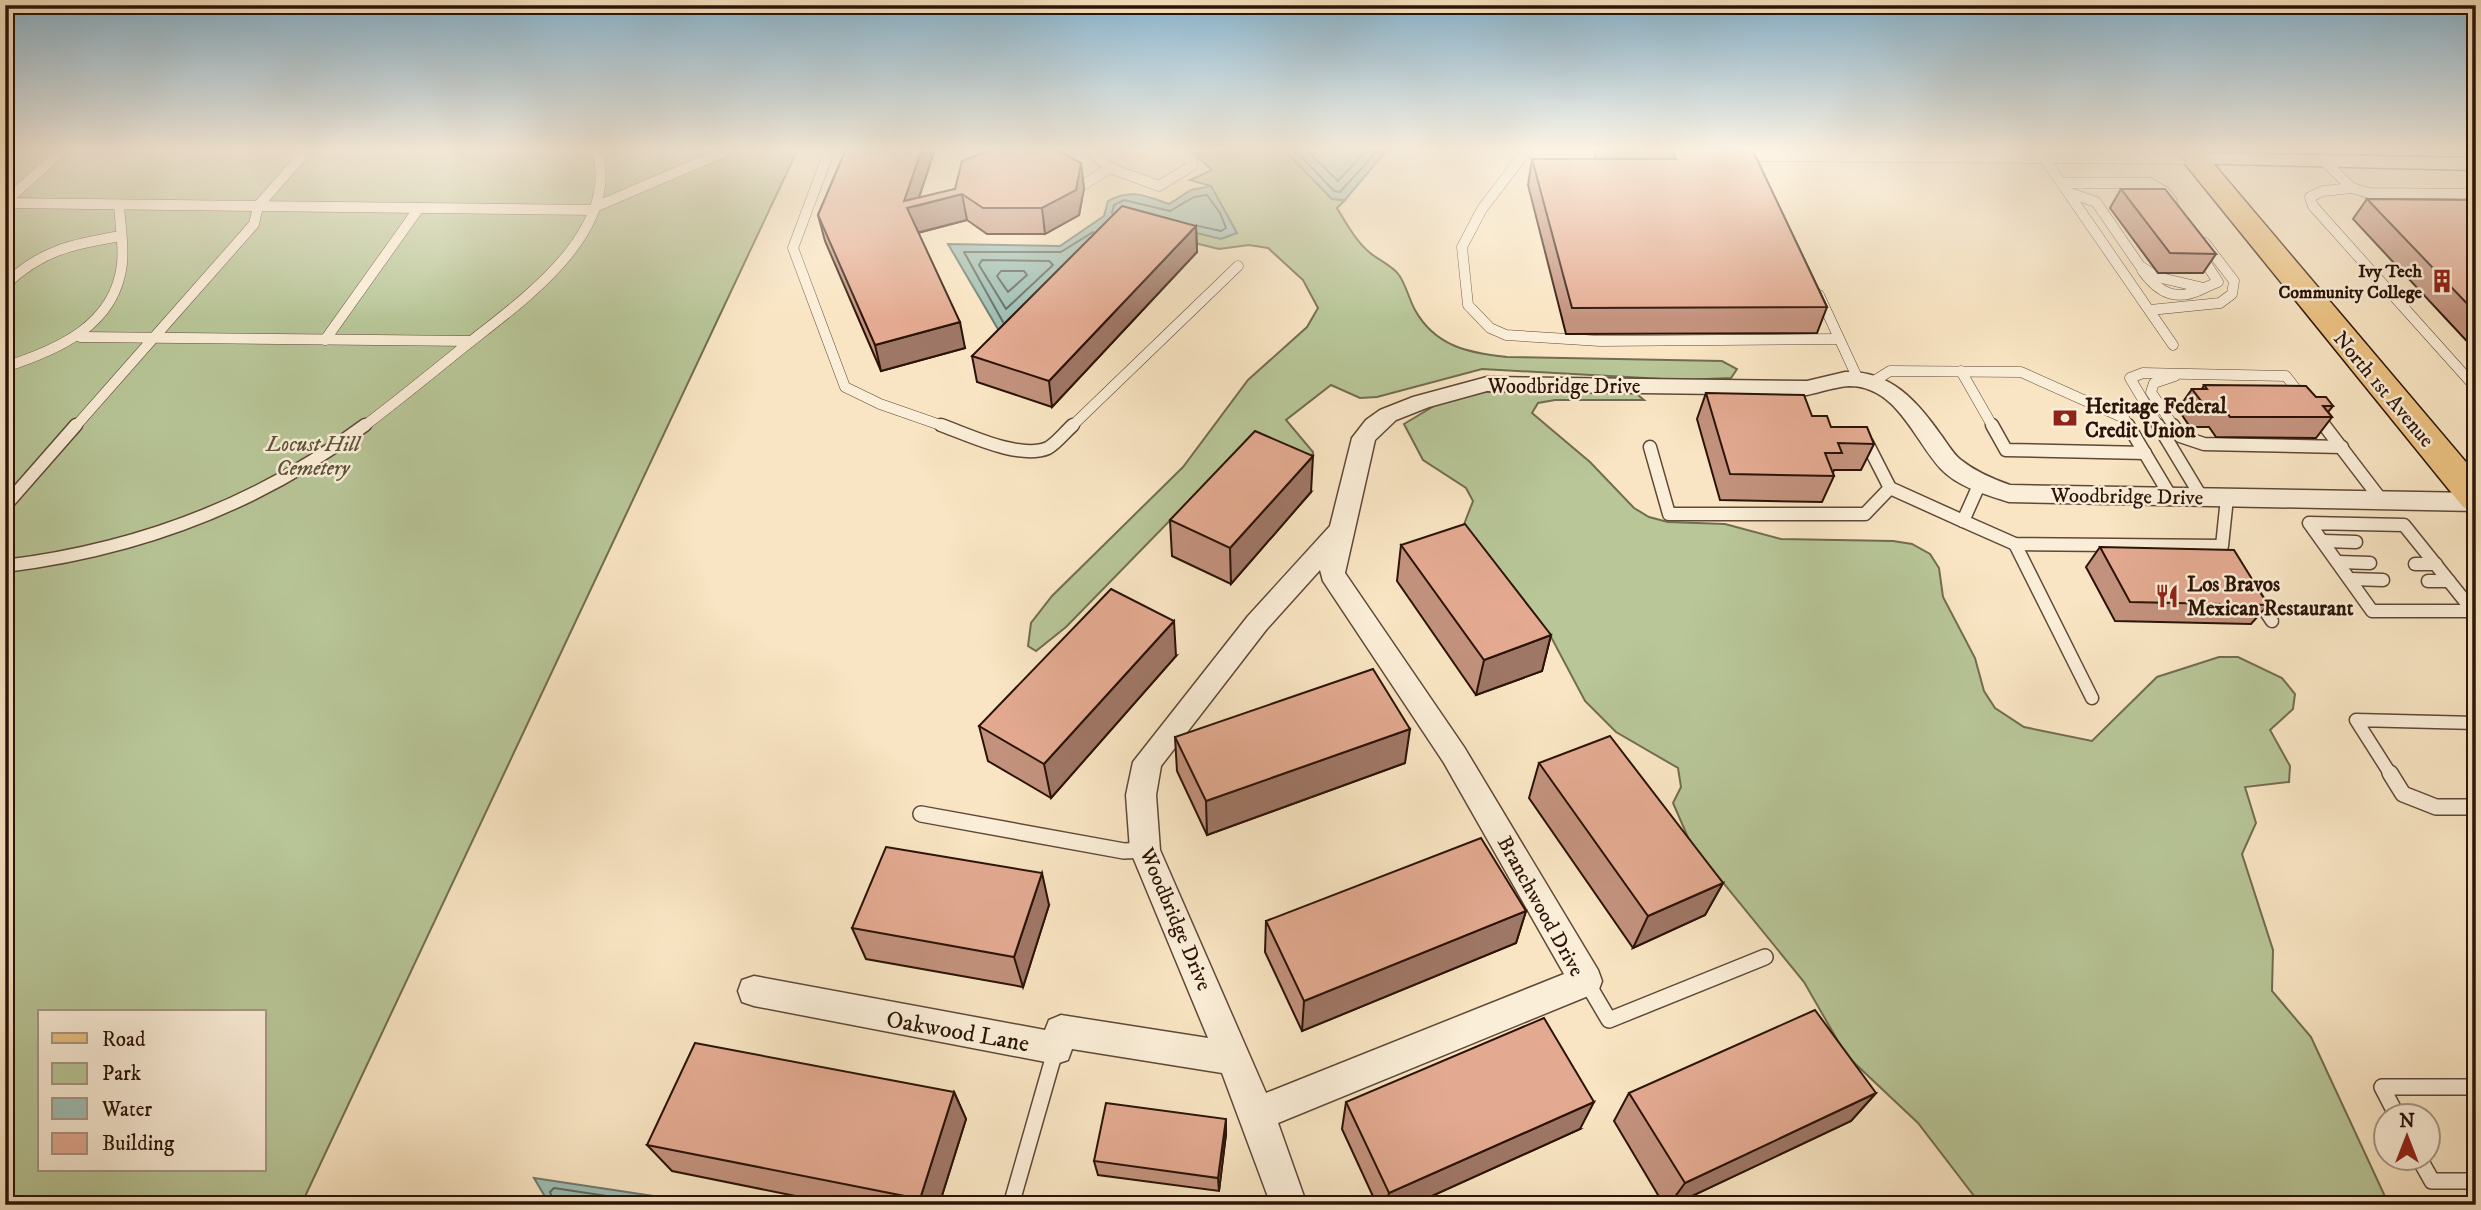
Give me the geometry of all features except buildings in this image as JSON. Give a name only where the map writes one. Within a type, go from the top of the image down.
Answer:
[{"type":"main road","name":"North 1st Avenue","points":[[2233,205],[2476,500]]},
{"type":"street","name":"Woodbridge Drive","points":[[1289,1205],[1257,1114],[1145,850],[1140,794],[1147,762],[1257,622],[1342,528],[1364,438],[1374,425],[1388,415],[1487,384],[1807,388],[1866,380],[1892,390],[1951,465],[1980,483],[2019,495],[2476,500]]},
{"type":"street","name":"Branchwood Drive","points":[[1257,1114],[1586,981],[1454,755],[1332,574],[1342,528]]},
{"type":"street","name":"Oakwood Lane","points":[[754,991],[1056,1048],[1061,1031],[1233,1058]]},
{"type":"lane","points":[[80,337],[98,319],[117,289],[122,264],[119,205]]},
{"type":"lane","points":[[184,205],[594,209],[602,205]]},
{"type":"lane","points":[[5,566],[46,562],[103,550],[196,520],[242,501],[334,449],[524,297],[566,256],[596,205]]},
{"type":"lane","points":[[809,205],[793,248],[845,387],[880,404],[1007,448],[1032,452],[1049,447],[1238,266]]},
{"type":"lane","points":[[1485,205],[1462,247],[1468,305],[1490,328],[1506,335],[1600,341],[1839,339]]},
{"type":"lane","points":[[2079,205],[2173,345]]},
{"type":"lane","points":[[2098,205],[2150,282],[2161,292],[2173,296],[2192,295],[2218,282],[2196,249]]},
{"type":"lane","points":[[2167,205],[2175,214]]},
{"type":"lane","points":[[2313,205],[2476,388]]},
{"type":"lane","points":[[5,506],[254,224],[258,206]]},
{"type":"lane","points":[[325,340],[419,208]]},
{"type":"lane","points":[[2150,310],[2220,303],[2232,294],[2235,281],[2196,231]]},
{"type":"lane","points":[[5,285],[22,268],[49,251],[80,242],[121,236]]},
{"type":"lane","points":[[1814,283],[1839,339],[1866,380],[1890,371],[2021,372],[2124,418],[2171,497]]},
{"type":"lane","points":[[5,367],[80,337],[471,341]]},
{"type":"lane","points":[[1961,372],[2006,450],[2145,453]]},
{"type":"lane","points":[[1845,442],[1867,443],[1890,488],[2015,544],[2225,551],[2214,498],[2130,378],[2143,373],[2286,376],[2382,501]]},
{"type":"lane","points":[[2182,373],[2154,383],[2151,392],[2180,436],[2204,444],[2342,447]]},
{"type":"lane","points":[[1650,447],[1669,514],[1866,514],[1890,488]]},
{"type":"lane","points":[[1963,521],[1980,483]]},
{"type":"lane","points":[[2309,523],[2404,525],[2475,611],[2372,611],[2309,523]]},
{"type":"lane","points":[[2323,541],[2356,542]]},
{"type":"lane","points":[[2400,542],[2418,542]]},
{"type":"lane","points":[[2015,544],[2092,698]]},
{"type":"lane","points":[[2338,562],[2370,563]]},
{"type":"lane","points":[[2415,564],[2436,564]]},
{"type":"lane","points":[[2350,579],[2383,580]]},
{"type":"lane","points":[[2428,581],[2449,581]]},
{"type":"lane","points":[[2250,589],[2272,621]]},
{"type":"lane","points":[[2476,723],[2356,720],[2403,794],[2436,807],[2476,807]]},
{"type":"lane","points":[[921,814],[1124,850],[1145,850]]},
{"type":"lane","points":[[1586,981],[1609,1020],[1766,957]]},
{"type":"lane","points":[[1012,1205],[1056,1048]]},
{"type":"lane","points":[[2390,1102],[2382,1087],[2476,1087]]},
{"type":"lane","points":[[2427,1172],[2432,1181],[2476,1181]]},
{"type":"green space","name":"Locust Hill Cemetery","points":[[5,205],[771,205],[301,1205],[78,1205],[31,1202],[5,1205]]},
{"type":"green space","points":[[1221,205],[1340,205],[1337,208],[1356,237],[1369,252],[1399,275],[1423,322],[1432,332],[1454,346],[1507,357],[1722,361],[1737,369],[1731,378],[1681,380],[1482,369],[1377,397],[1360,398],[1331,385],[1286,420],[1313,452],[1310,465],[1226,463],[1066,627],[1036,651],[1028,646],[1031,623],[1052,596],[1183,467],[1248,380],[1307,327],[1318,308],[1303,280],[1268,248],[1249,245],[1219,249],[1126,226],[1236,233]]},
{"type":"green space","points":[[1566,386],[1633,391],[1644,400],[1555,400],[1538,403],[1532,413],[1590,462],[1634,508],[1649,517],[1668,522],[1725,524],[1781,539],[1893,541],[1912,544],[1930,554],[1939,568],[1943,597],[1975,658],[1984,691],[1995,708],[2024,727],[2092,741],[2157,677],[2219,657],[2238,657],[2282,678],[2295,694],[2293,709],[2270,730],[2290,766],[2289,782],[2245,787],[2256,823],[2242,854],[2273,950],[2272,991],[2311,1037],[2389,1205],[1981,1205],[1918,1123],[1846,1055],[1804,982],[1690,842],[1673,803],[1681,787],[1678,768],[1616,732],[1585,701],[1550,635],[1463,527],[1473,501],[1466,488],[1423,460],[1404,424],[1454,394]]},
{"type":"water","points":[[1107,205],[1222,205],[1237,233],[1221,239],[1142,220],[1002,336],[948,244],[1060,246],[1104,216]]},
{"type":"water","points":[[534,1178],[713,1205],[550,1205]]},
{"type":"place","name":"Ivy Tech Community College","points":[[2442,281]]},
{"type":"place","name":"Heritage Federal Credit Union","points":[[2065,418]]},
{"type":"place","name":"Los Bravos Mexican Restaurant","points":[[2167,596]]}]
